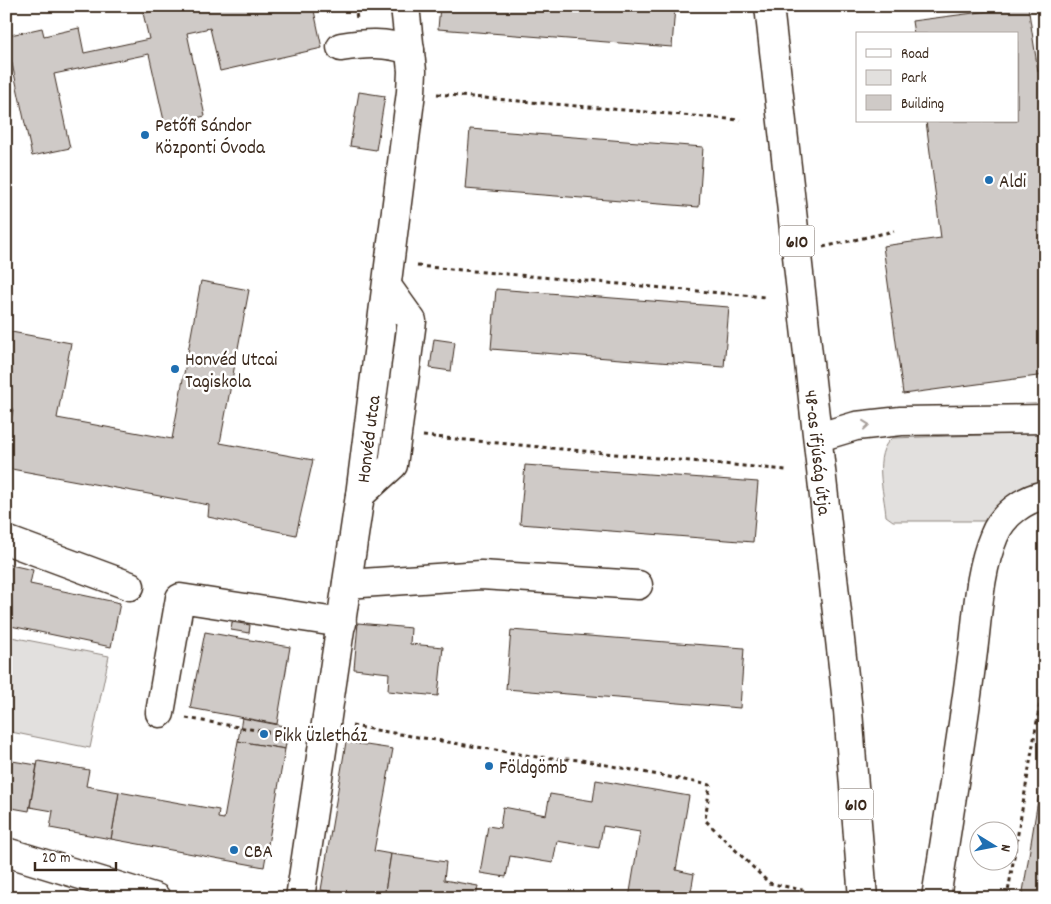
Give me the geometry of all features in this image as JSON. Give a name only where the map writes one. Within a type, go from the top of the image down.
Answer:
[{"type":"street","name":"Honvéd utca","points":[[300,898],[360,495],[412,92],[405,6]]},
{"type":"street","name":"48-as ifjúság útja","points":[[769,6],[819,437],[848,710],[863,898]]},
{"type":"street","points":[[341,48],[376,42],[392,44],[410,50]]},
{"type":"street","points":[[360,495],[393,465],[412,321],[388,275]]},
{"type":"street","points":[[819,437],[856,426],[901,421],[1045,419]]},
{"type":"street","points":[[936,898],[972,666],[984,566],[994,534],[1011,511],[1035,497],[1045,495]]},
{"type":"street","points":[[6,540],[130,586]]},
{"type":"street","points":[[347,584],[481,575],[638,585]]},
{"type":"street","points":[[160,713],[180,598],[342,622]]},
{"type":"street","points":[[6,852],[156,898]]},
{"type":"path","points":[[412,92],[740,120]]},
{"type":"path","points":[[798,252],[894,231]]},
{"type":"path","points":[[388,275],[765,296]]},
{"type":"path","points":[[397,434],[786,470]]},
{"type":"path","points":[[1007,898],[1045,674]]},
{"type":"path","points":[[160,713],[537,757],[581,760],[710,786],[705,820],[769,883],[807,891]]},
{"type":"green space","points":[[1045,433],[1045,481],[1010,494],[997,505],[984,521],[893,521],[886,516],[881,463],[882,454],[892,438]]},
{"type":"green space","points":[[6,636],[109,656],[90,748],[6,731]]},
{"type":"building","points":[[176,6],[313,6],[322,48],[220,71],[210,28],[187,33],[205,116],[165,125],[149,54],[54,74],[70,148],[32,156],[6,36],[42,28],[44,36],[79,28],[84,53],[149,39],[143,13]]},
{"type":"building","points":[[440,6],[675,6],[672,47],[438,29]]},
{"type":"building","name":"Aldi","points":[[1028,6],[1038,71],[1045,71],[1045,375],[903,394],[883,246],[941,238],[926,122],[1018,122],[1018,32],[914,32],[912,21]]},
{"type":"building","points":[[359,92],[385,96],[376,150],[350,146]]},
{"type":"building","points":[[470,129],[703,147],[699,207],[465,189]]},
{"type":"building","points":[[201,281],[249,290],[220,443],[313,460],[296,535],[208,517],[209,505],[6,468],[6,448],[13,409],[6,408],[6,331],[71,343],[57,418],[172,439]]},
{"type":"building","points":[[496,289],[729,307],[724,367],[491,349]]},
{"type":"building","points":[[434,339],[455,342],[451,371],[430,368]]},
{"type":"building","points":[[525,465],[758,482],[753,542],[520,524]]},
{"type":"building","points":[[6,564],[33,570],[30,584],[120,603],[111,647],[6,625]]},
{"type":"building","points":[[232,622],[250,625],[249,633],[231,630]]},
{"type":"building","points":[[358,623],[411,628],[410,644],[443,647],[438,696],[388,691],[389,673],[354,669]]},
{"type":"building","points":[[511,630],[744,648],[740,708],[506,689]]},
{"type":"building","points":[[205,632],[290,647],[277,724],[190,708]]},
{"type":"building","name":"Pikk Üzletház","points":[[242,718],[289,727],[285,749],[238,741]]},
{"type":"building","points":[[238,741],[285,749],[264,867],[111,839],[119,792],[219,810],[218,818],[224,819]]},
{"type":"building","points":[[346,742],[393,749],[374,851],[391,854],[384,898],[367,898],[321,890]]},
{"type":"building","points":[[1045,757],[1045,898],[1022,898]]},
{"type":"building","points":[[6,760],[37,765],[29,811],[6,807]]},
{"type":"building","points":[[38,761],[89,770],[86,786],[119,792],[111,839],[50,828],[53,811],[30,807]]},
{"type":"building","points":[[596,780],[689,796],[676,870],[694,874],[690,898],[629,898],[640,832],[603,826],[599,848],[557,841],[553,863],[510,856],[506,877],[480,873],[488,826],[500,828],[503,807],[546,815],[550,794],[593,801]]},
{"type":"building","points":[[391,854],[446,862],[444,880],[478,886],[476,898],[384,898]]},
{"type":"place","name":"Petőfi Sándor Központi Óvoda","points":[[145,135]]},
{"type":"place","name":"Aldi","points":[[989,180]]},
{"type":"place","name":"Honvéd Utcai Tagiskola","points":[[175,369]]},
{"type":"place","name":"Pikk Üzletház","points":[[264,734]]},
{"type":"place","name":"Földgömb","points":[[489,766]]},
{"type":"place","name":"CBA","points":[[234,850]]}]
